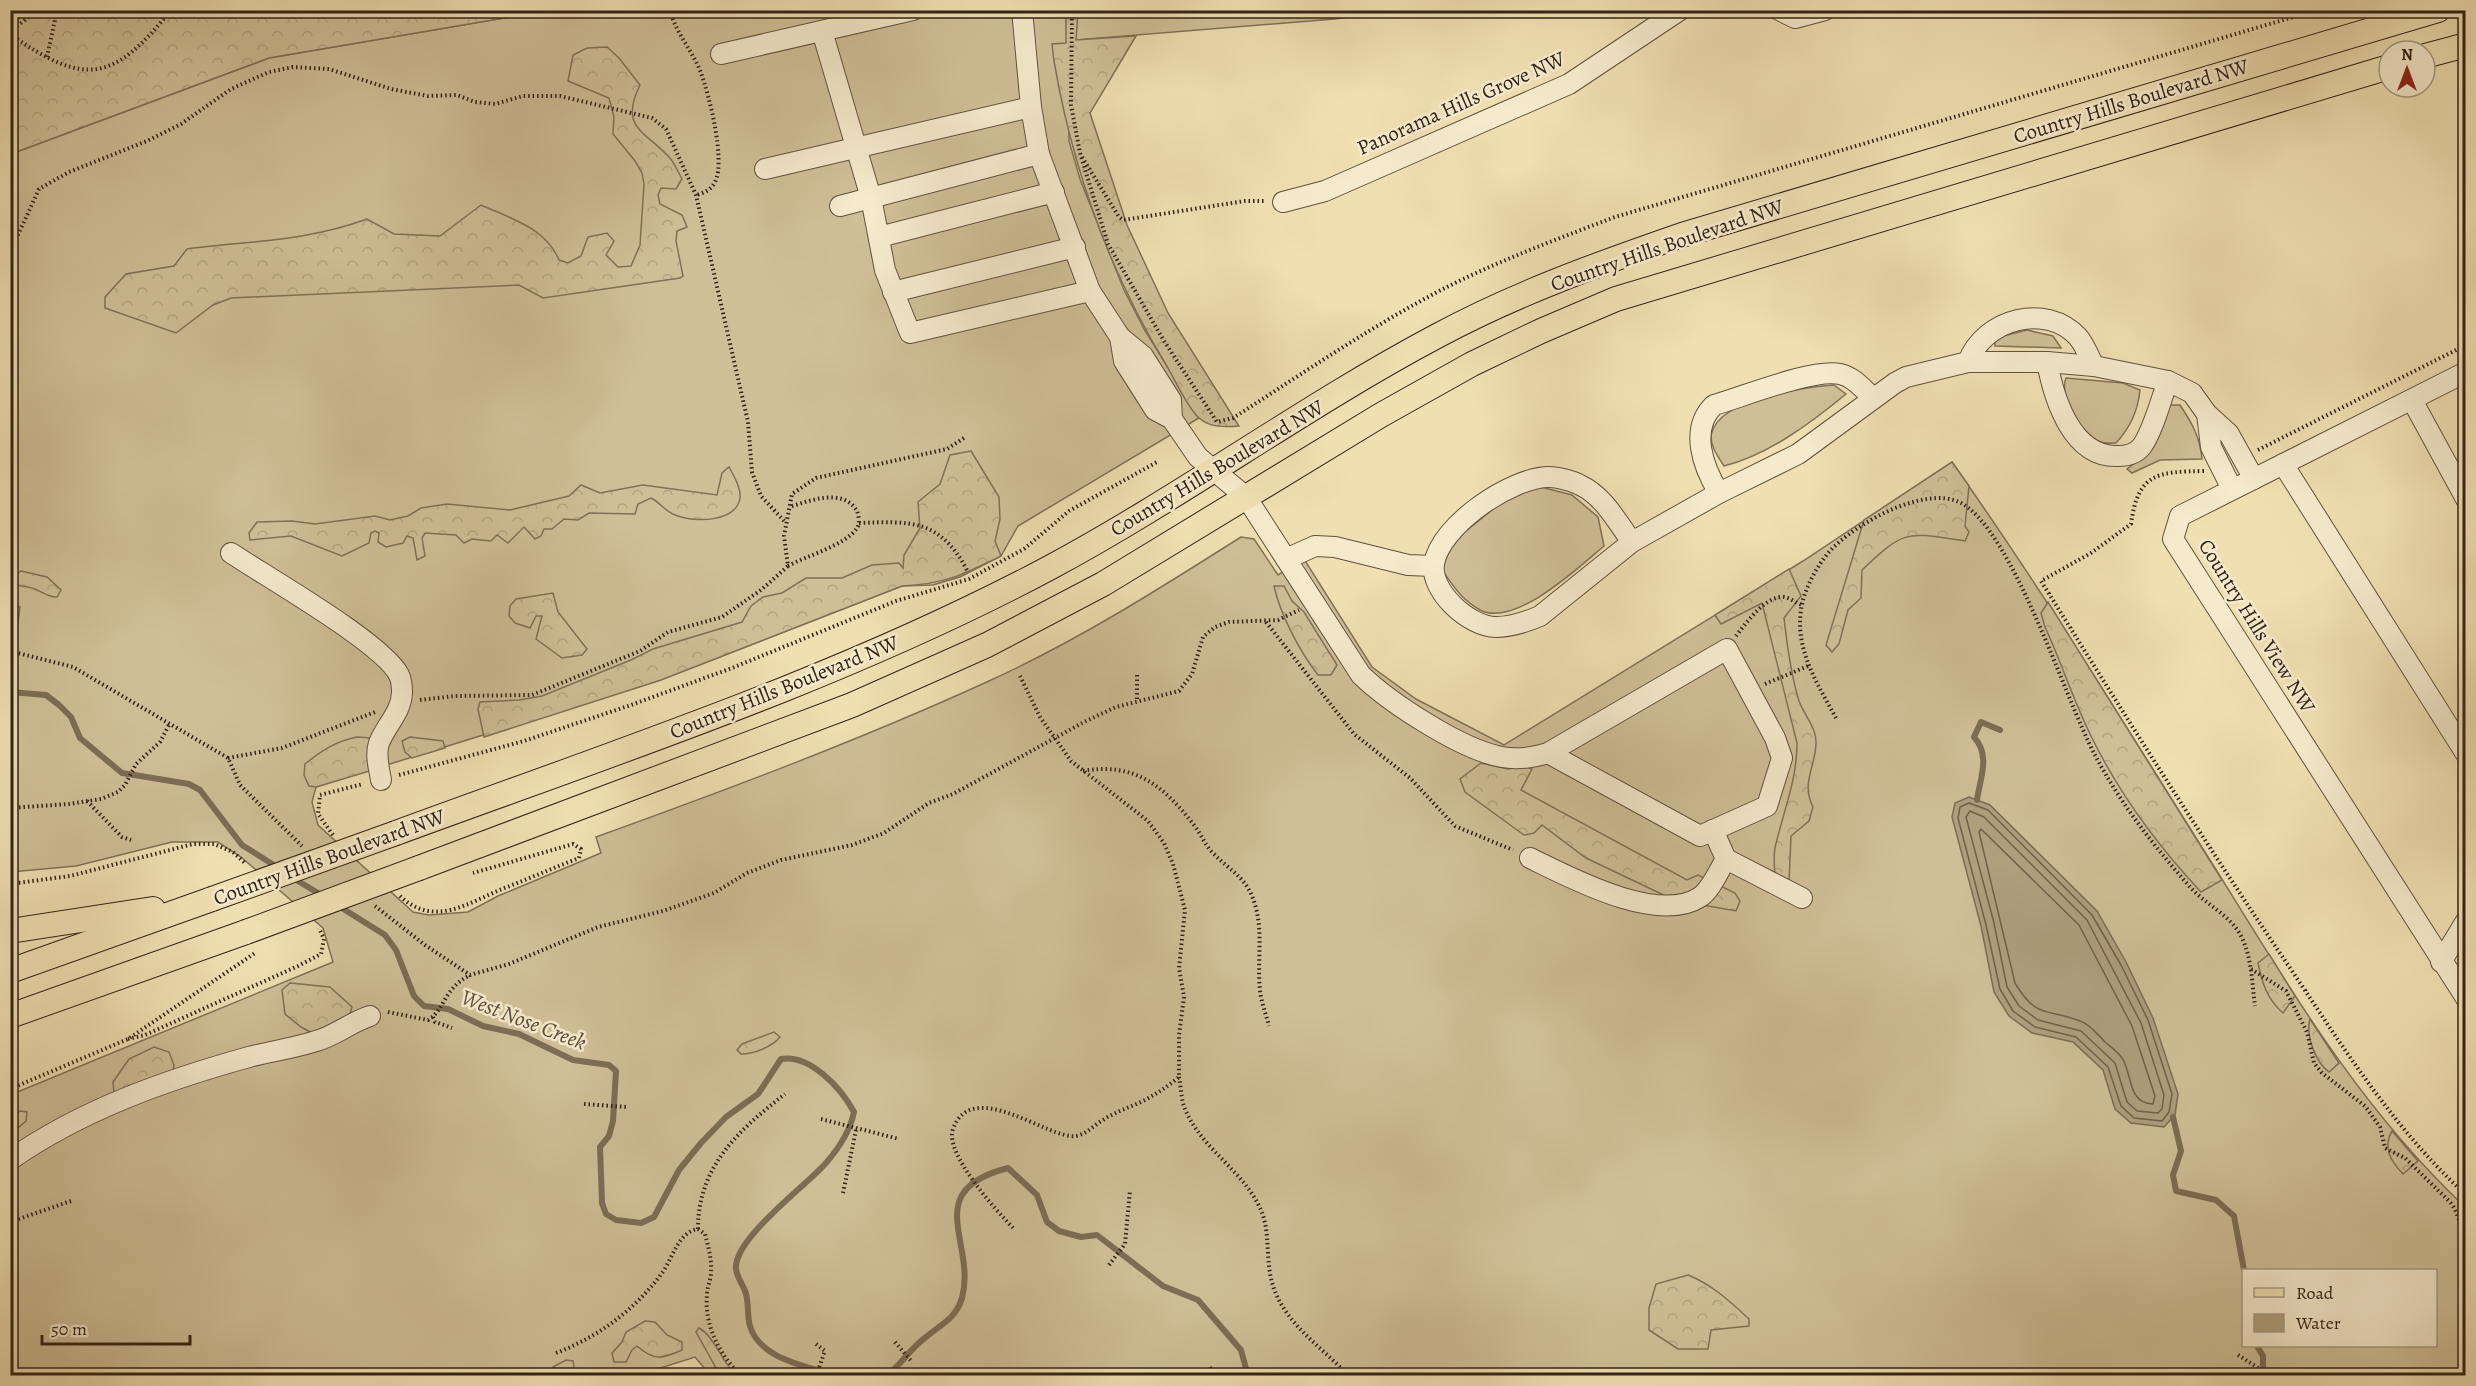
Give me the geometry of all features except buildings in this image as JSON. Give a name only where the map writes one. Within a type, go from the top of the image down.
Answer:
[{"type":"main road","name":"Country Hills Boulevard NW","points":[[10,971],[664,735],[832,670],[922,631],[1050,567],[1216,471],[1438,335],[1587,267],[1682,235],[2438,10]]},
{"type":"main road","points":[[2437,53],[2466,45]]},
{"type":"main road","points":[[2437,66],[2466,60]]},
{"type":"main road","name":"Country Hills Boulevard NW","points":[[10,1016],[255,939],[419,868],[852,705],[976,650],[1103,584],[1382,415],[1472,364],[1616,299],[2377,71]]},
{"type":"main road","points":[[2315,89],[2377,77]]},
{"type":"main road","points":[[10,931],[212,899]]},
{"type":"street","points":[[721,54],[913,10]]},
{"type":"street","points":[[1022,10],[1031,107],[1039,154],[1090,291],[1120,337],[1124,362],[1155,410],[1172,419],[1198,457],[1246,497],[1361,675],[1379,692],[1461,742],[1500,757],[1526,759],[1548,753],[1727,649],[1782,758],[1767,806],[1700,836],[1548,753]]},
{"type":"street","name":"Panorama Hills Grove NW","points":[[1283,202],[1325,190],[1569,84],[1680,10]]},
{"type":"street","points":[[1779,10],[1795,18],[1825,10]]},
{"type":"street","points":[[822,31],[871,198],[885,270],[910,333],[1090,291]]},
{"type":"street","points":[[765,169],[1031,107]]},
{"type":"street","points":[[840,206],[1039,154]]},
{"type":"street","points":[[879,237],[1054,192]]},
{"type":"street","points":[[893,292],[1075,247]]},
{"type":"street","points":[[1968,362],[1978,342],[1998,326],[2025,319],[2042,319],[2068,329],[2079,338],[2094,366]]},
{"type":"street","points":[[1632,542],[1603,501],[1580,485],[1550,477],[1524,482],[1480,505],[1448,534],[1433,566],[1438,589],[1470,618],[1493,627],[1512,625],[1540,616],[1632,542],[1719,493],[1798,454],[1906,377],[1968,362],[2047,362],[2094,366],[2168,381],[2192,393],[2207,414],[2229,434],[2254,479]]},
{"type":"street","points":[[2047,362],[2052,390],[2070,428],[2089,449],[2109,457],[2130,456],[2142,446],[2168,381]]},
{"type":"street","name":"Country Hills View NW","points":[[2466,372],[2180,516],[2173,539],[2466,998]]},
{"type":"street","points":[[1719,493],[1709,476],[1700,427],[1705,414],[1714,405],[1817,374],[1839,374],[1851,378],[1874,398]]},
{"type":"street","points":[[2412,400],[2466,499]]},
{"type":"street","points":[[2207,414],[2211,447],[2232,489]]},
{"type":"street","points":[[2283,464],[2466,754]]},
{"type":"street","points":[[1286,559],[1315,546],[1335,547],[1408,565],[1433,566]]},
{"type":"street","points":[[231,553],[343,625],[384,657],[399,675],[401,702],[379,744],[378,759],[381,780]]},
{"type":"street","points":[[1713,830],[1726,859],[1802,898]]},
{"type":"street","points":[[1530,858],[1593,888],[1646,905],[1675,904],[1700,897],[1726,859]]},
{"type":"street","points":[[2441,962],[2466,921]]},
{"type":"street","points":[[10,1160],[48,1134],[122,1099],[192,1074],[319,1040],[354,1021],[370,1016]]},
{"type":"path","points":[[37,10],[10,33],[67,68],[96,72],[124,60],[146,42],[171,10]]},
{"type":"path","points":[[47,57],[56,15],[53,10]]},
{"type":"path","points":[[670,10],[701,71],[717,146],[715,182],[705,193],[696,195]]},
{"type":"path","points":[[1072,10],[1071,105],[1080,153],[1108,244],[1164,341],[1217,422]]},
{"type":"path","points":[[10,238],[17,237],[39,189],[69,172],[147,141],[181,124],[231,89],[269,72],[293,68],[329,69],[391,89],[428,96],[457,95],[475,102],[495,104],[522,96],[560,96],[652,118],[666,129],[696,195],[748,422],[752,472],[761,496],[786,523]]},
{"type":"path","points":[[1080,153],[1119,217],[1124,220],[1245,201],[1283,202]]},
{"type":"path","points":[[2243,457],[2466,345]]},
{"type":"path","points":[[788,566],[784,536],[792,494],[816,478],[947,449],[964,438]]},
{"type":"path","points":[[2222,468],[2169,471],[2156,476],[2138,495],[2132,524],[2091,553],[2041,581],[2223,869],[2368,1085],[2441,1172],[2466,1195]]},
{"type":"path","points":[[1836,718],[1808,666],[1801,627],[1802,605],[1811,580],[1829,552],[1855,531],[1885,513],[1912,500],[1939,497],[1961,503],[1974,513],[1993,535],[2024,594],[2107,779],[2192,890],[2228,919],[2241,936],[2249,955],[2255,1006]]},
{"type":"path","points":[[228,758],[282,748],[401,702],[454,696],[532,695],[640,651],[668,632],[722,617],[761,590],[788,566],[848,537],[858,527],[859,514],[853,505],[841,498],[826,498],[789,507]]},
{"type":"path","points":[[859,523],[896,521],[924,525],[945,539],[957,551],[966,570]]},
{"type":"path","points":[[1727,649],[1747,621],[1774,598],[1786,597],[1802,605]]},
{"type":"path","points":[[370,1016],[396,1012],[428,1020],[433,1017],[446,995],[458,981],[470,975],[508,964],[598,927],[663,911],[714,893],[747,873],[781,860],[852,845],[884,833],[929,803],[953,794],[1105,712],[1137,700],[1179,691],[1192,674],[1203,637],[1215,627],[1229,622],[1265,621],[1287,616],[1312,601]]},
{"type":"path","points":[[1265,621],[1354,734],[1410,778],[1455,826],[1497,841],[1530,858]]},
{"type":"path","points":[[10,651],[73,667],[228,758],[240,785],[291,836]]},
{"type":"path","points":[[1750,691],[1808,666]]},
{"type":"path","points":[[1137,675],[1137,700]]},
{"type":"path","points":[[1020,676],[1040,717],[1071,761],[1148,821],[1164,843],[1175,871],[1185,910],[1179,968],[1184,997],[1184,1014],[1179,1035],[1179,1077],[1184,1108],[1201,1136],[1248,1188],[1259,1206],[1265,1219],[1270,1274],[1281,1305],[1293,1322],[1349,1376]]},
{"type":"path","points":[[10,808],[87,801],[118,792],[125,785],[135,764],[160,742],[170,723]]},
{"type":"path","points":[[1082,771],[1107,767],[1128,771],[1148,780],[1193,824],[1210,851],[1242,877],[1250,890],[1260,929],[1260,993],[1269,1026]]},
{"type":"path","points":[[87,801],[95,813],[122,837],[130,840]]},
{"type":"path","points":[[387,915],[470,975]]},
{"type":"path","points":[[10,1089],[128,1040],[255,939]]},
{"type":"path","points":[[2250,969],[2286,991],[2307,1032],[2314,1063],[2322,1073],[2365,1106],[2380,1127],[2385,1148],[2404,1158],[2450,1202],[2456,1209],[2461,1227],[2466,1234]]},
{"type":"path","points":[[433,1017],[435,1022],[452,1028]]},
{"type":"path","points":[[1013,1228],[980,1188],[954,1149],[951,1133],[957,1119],[964,1112],[988,1109],[1005,1112],[1035,1121],[1068,1137],[1079,1136],[1114,1114],[1159,1092],[1179,1077]]},
{"type":"path","points":[[698,1229],[701,1194],[707,1176],[742,1129],[785,1094]]},
{"type":"path","points":[[584,1104],[627,1107]]},
{"type":"path","points":[[821,1119],[856,1130],[899,1139]]},
{"type":"path","points":[[843,1193],[856,1130]]},
{"type":"path","points":[[1110,1263],[1125,1244],[1130,1190]]},
{"type":"path","points":[[10,1221],[71,1201]]},
{"type":"path","points":[[556,1353],[584,1342],[614,1322],[662,1273],[682,1238],[690,1230],[698,1229],[705,1234],[710,1251],[711,1270],[707,1307],[712,1334],[720,1350],[741,1376]]},
{"type":"path","points":[[895,1342],[912,1362]]},
{"type":"path","points":[[816,1344],[825,1351],[824,1361],[816,1376]]},
{"type":"path","points":[[2238,1355],[2250,1365],[2271,1376]]},
{"type":"path","points":[[1210,1367],[1213,1376]]},
{"type":"green space","points":[[11,10],[545,11],[269,58],[11,154]]},
{"type":"green space","points":[[545,11],[1066,11],[1069,141],[1080,179],[1124,290],[1144,329],[1199,418],[1018,526],[1001,556],[960,577],[933,585],[902,586],[660,680],[316,787],[312,802],[318,825],[413,912],[429,915],[468,912],[498,896],[601,853],[596,837],[892,724],[1022,665],[1086,632],[1241,537],[1254,539],[1278,575],[1304,559],[1372,667],[1416,699],[1504,745],[1803,561],[1952,462],[2119,714],[2271,958],[2329,1046],[2392,1129],[2465,1207],[2465,1375],[711,1376],[695,1357],[635,1376],[11,1375],[10,1095],[333,962],[323,928],[241,857],[218,842],[172,842],[76,866],[11,872],[11,154],[269,58]]},
{"type":"green space","points":[[1066,11],[1078,11],[1076,40],[1136,36],[1090,113],[1127,225],[1168,313],[1239,426],[1213,425],[1203,421],[1195,414],[1147,332],[1111,258],[1083,182],[1054,61],[1052,44],[1066,43]]},
{"type":"green space","points":[[1078,11],[1388,11],[1335,19],[1075,40]]},
{"type":"green space","points":[[607,47],[619,58],[640,85],[634,99],[633,120],[637,127],[670,158],[682,179],[676,189],[661,188],[658,195],[660,204],[682,215],[687,227],[677,231],[676,241],[683,276],[680,278],[543,298],[519,285],[231,298],[213,305],[176,333],[105,308],[105,297],[126,274],[174,266],[187,249],[300,236],[367,219],[394,234],[440,236],[481,205],[526,225],[536,232],[553,249],[559,260],[568,263],[581,256],[588,237],[607,233],[614,241],[606,255],[618,267],[631,266],[640,245],[644,184],[642,173],[613,134],[614,117],[609,98],[568,81],[573,55],[587,48]]},
{"type":"green space","points":[[2027,330],[2053,336],[2061,348],[1995,346],[1995,338]]},
{"type":"green space","points":[[2066,378],[2123,383],[2140,390],[2132,419],[2116,443],[2101,442],[2080,424],[2069,405],[2064,386]]},
{"type":"green space","points":[[1834,385],[1846,394],[1818,416],[1773,446],[1724,466],[1714,450],[1711,436],[1719,421],[1731,411],[1765,397]]},
{"type":"green space","points":[[2170,405],[2180,405],[2188,418],[2195,430],[2202,459],[2160,460],[2132,473],[2127,469],[2149,452]]},
{"type":"green space","points":[[971,451],[999,497],[1000,519],[995,541],[1001,556],[942,581],[902,586],[661,680],[484,737],[478,709],[480,702],[542,696],[653,649],[742,622],[751,606],[763,597],[782,593],[806,578],[842,578],[872,565],[899,563],[903,568],[904,555],[920,528],[918,502],[940,484],[950,455]]},
{"type":"green space","points":[[1952,462],[1969,486],[1965,526],[1969,532],[1965,541],[1918,535],[1898,540],[1876,557],[1862,570],[1861,598],[1848,610],[1839,644],[1832,652],[1826,645],[1864,520]]},
{"type":"green space","points":[[729,467],[738,486],[740,498],[737,506],[731,512],[714,519],[704,520],[678,516],[670,513],[651,498],[638,504],[635,514],[589,513],[578,520],[564,519],[552,529],[544,529],[541,536],[535,539],[524,527],[508,543],[497,535],[491,541],[472,539],[464,543],[456,535],[425,533],[422,538],[425,556],[417,560],[413,538],[407,536],[403,543],[386,547],[378,542],[379,533],[375,531],[371,533],[369,543],[342,556],[291,536],[250,540],[249,533],[257,522],[292,521],[315,524],[375,516],[390,520],[408,516],[421,508],[447,504],[510,510],[569,496],[581,485],[600,493],[643,485],[717,495],[722,473]]},
{"type":"green space","points":[[1537,486],[1572,495],[1598,517],[1604,546],[1546,593],[1528,603],[1511,611],[1494,613],[1480,610],[1463,597],[1442,570],[1450,544],[1508,497]]},
{"type":"green space","points":[[1789,569],[1801,596],[1784,618],[1788,649],[1799,701],[1812,727],[1816,744],[1808,783],[1813,807],[1809,821],[1791,836],[1789,883],[1775,881],[1774,856],[1792,783],[1797,743],[1762,603],[1721,624],[1715,615]]},
{"type":"green space","points":[[21,571],[47,577],[61,590],[57,597],[20,586],[15,582],[15,575]]},
{"type":"green space","points":[[1274,586],[1284,586],[1292,601],[1304,612],[1337,665],[1331,675],[1318,675],[1304,655],[1291,632]]},
{"type":"green space","points":[[553,593],[558,612],[587,649],[582,655],[562,658],[536,639],[542,616],[536,616],[530,628],[515,623],[509,616],[510,606],[516,599]]},
{"type":"green space","points":[[10,599],[20,607],[17,630],[11,627]]},
{"type":"green space","points":[[2048,602],[2222,880],[2201,892],[2170,857],[2127,800],[2086,724],[2045,627],[2041,613]]},
{"type":"green space","points":[[357,737],[371,738],[373,770],[316,787],[309,786],[304,775],[305,764],[329,747]]},
{"type":"green space","points":[[410,737],[443,741],[445,748],[412,758],[405,752],[402,741]]},
{"type":"green space","points":[[1481,763],[1508,769],[1523,766],[1532,769],[1521,790],[1687,880],[1698,875],[1735,893],[1740,901],[1736,911],[1674,900],[1586,858],[1542,825],[1534,833],[1524,835],[1465,792],[1460,779]]},
{"type":"green space","points":[[2269,954],[2295,996],[2283,1013],[2277,1008],[2263,984],[2258,963]]},
{"type":"green space","points":[[290,983],[330,987],[352,1007],[349,1017],[316,1035],[301,1027],[285,1014],[282,990]]},
{"type":"green space","points":[[2310,1019],[2339,1063],[2329,1072],[2320,1062],[2310,1040]]},
{"type":"green space","points":[[774,1032],[780,1037],[768,1047],[746,1054],[741,1054],[737,1050],[742,1044]]},
{"type":"green space","points":[[154,1047],[169,1052],[174,1065],[172,1077],[119,1095],[114,1092],[113,1082],[129,1059]]},
{"type":"green space","points":[[20,1111],[27,1112],[26,1121],[11,1134],[11,1119]]},
{"type":"green space","points":[[2392,1131],[2418,1161],[2403,1174],[2389,1154],[2388,1143]]},
{"type":"green space","points":[[2464,1206],[2466,1207],[2465,1250],[2460,1216]]},
{"type":"green space","points":[[1688,1275],[1713,1288],[1728,1300],[1749,1319],[1749,1326],[1711,1330],[1708,1349],[1678,1349],[1649,1330],[1649,1308],[1656,1284]]},
{"type":"green space","points":[[645,1321],[655,1322],[667,1335],[682,1342],[682,1350],[658,1357],[648,1354],[637,1346],[632,1350],[626,1362],[614,1362],[612,1353],[622,1342],[626,1332]]},
{"type":"green space","points":[[699,1328],[709,1336],[735,1375],[720,1375],[696,1332]]},
{"type":"green space","points":[[566,1360],[573,1361],[574,1367],[569,1375],[552,1375],[553,1367]]},
{"type":"water","points":[[1969,797],[1990,805],[2097,911],[2126,962],[2153,1018],[2178,1094],[2175,1115],[2164,1127],[2131,1123],[2115,1109],[2103,1070],[2073,1042],[2032,1033],[2009,1016],[1994,992],[1981,926],[1952,817],[1955,803]]},
{"type":"waterway","name":"West Nose Creek","points":[[10,692],[46,695],[71,717],[80,738],[122,773],[189,784],[200,790],[242,845],[277,867]]},
{"type":"waterway","points":[[1977,800],[1983,759],[1979,744],[1974,737],[1981,722],[2000,730]]},
{"type":"waterway","name":"West Nose Creek","points":[[293,878],[323,896]]},
{"type":"waterway","name":"West Nose Creek","points":[[337,905],[385,935],[396,950],[414,996],[424,1006],[448,1009],[483,1026],[519,1034],[573,1060],[609,1065],[616,1071],[613,1121],[609,1136],[600,1147],[602,1203],[606,1214],[616,1220],[641,1223],[654,1217],[679,1170],[726,1117],[758,1094],[781,1059],[803,1062],[833,1083],[854,1112],[847,1133],[826,1163],[758,1228],[738,1257],[736,1269],[746,1294],[750,1326],[755,1338],[764,1347],[786,1360],[837,1376]]},
{"type":"waterway","points":[[2173,1117],[2181,1151],[2173,1175],[2176,1191],[2216,1200],[2234,1216],[2244,1269]]},
{"type":"waterway","name":"West Nose Creek","points":[[887,1376],[916,1346],[956,1312],[962,1298],[965,1278],[957,1221],[958,1205],[965,1190],[981,1178],[1008,1168],[1037,1195],[1047,1222],[1059,1231],[1081,1237],[1097,1235],[1163,1286],[1198,1300],[1241,1350],[1248,1376]]},
{"type":"waterway","points":[[2258,1347],[2263,1356],[2263,1376]]}]
